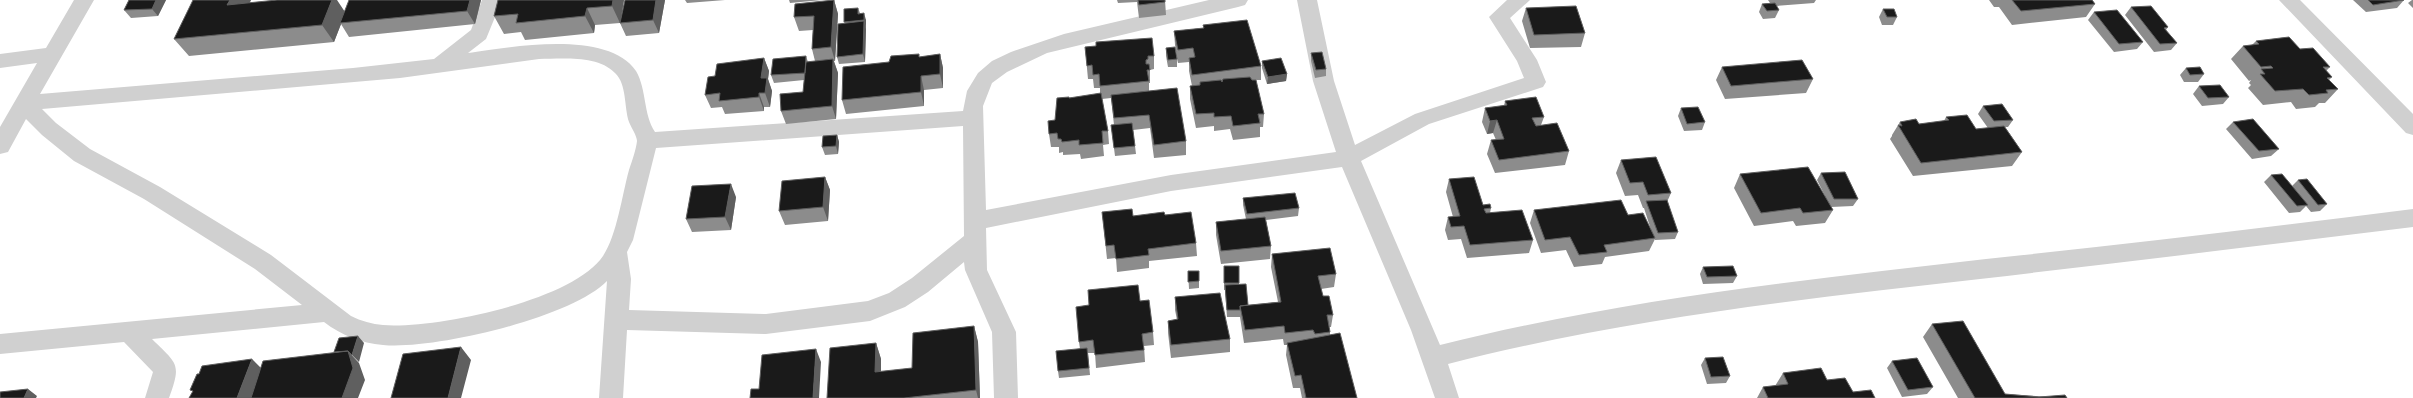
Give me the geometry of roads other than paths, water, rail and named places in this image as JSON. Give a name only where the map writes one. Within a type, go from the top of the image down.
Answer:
[{"type":"street","points":[[0,146],[84,0]]},
{"type":"street","points":[[439,66],[479,34],[492,0]]},
{"type":"street","points":[[1006,398],[1004,332],[976,270],[973,118],[974,101],[985,79],[1007,63],[1022,56],[1112,30],[1238,0]]},
{"type":"street","points":[[1308,0],[1316,56],[1327,96],[1349,158],[1434,357],[1447,398]]},
{"type":"street","points":[[616,320],[766,324],[870,311],[898,300],[920,285],[976,230],[1171,183],[1349,158],[1422,119],[1536,82],[1527,60],[1499,17],[1520,0]]},
{"type":"street","points":[[2290,0],[2413,127]]},
{"type":"street","points":[[543,52],[586,53],[600,56],[622,66],[628,75],[642,128],[648,139],[628,222],[617,254],[602,275],[576,292],[530,311],[492,321],[424,334],[383,335],[350,327],[326,312],[262,262],[152,193],[82,155],[49,129],[24,103],[217,88],[439,66],[543,52]]},
{"type":"street","points":[[0,61],[54,54]]},
{"type":"street","points":[[648,139],[706,138],[973,118]]},
{"type":"street","points":[[1434,357],[1492,341],[1572,324],[1686,305],[1855,283],[2232,242],[2413,218]]},
{"type":"street","points":[[612,398],[619,279],[617,254]]},
{"type":"street","points":[[0,344],[326,312]]},
{"type":"street","points":[[129,331],[165,368],[165,377],[157,398]]}]
